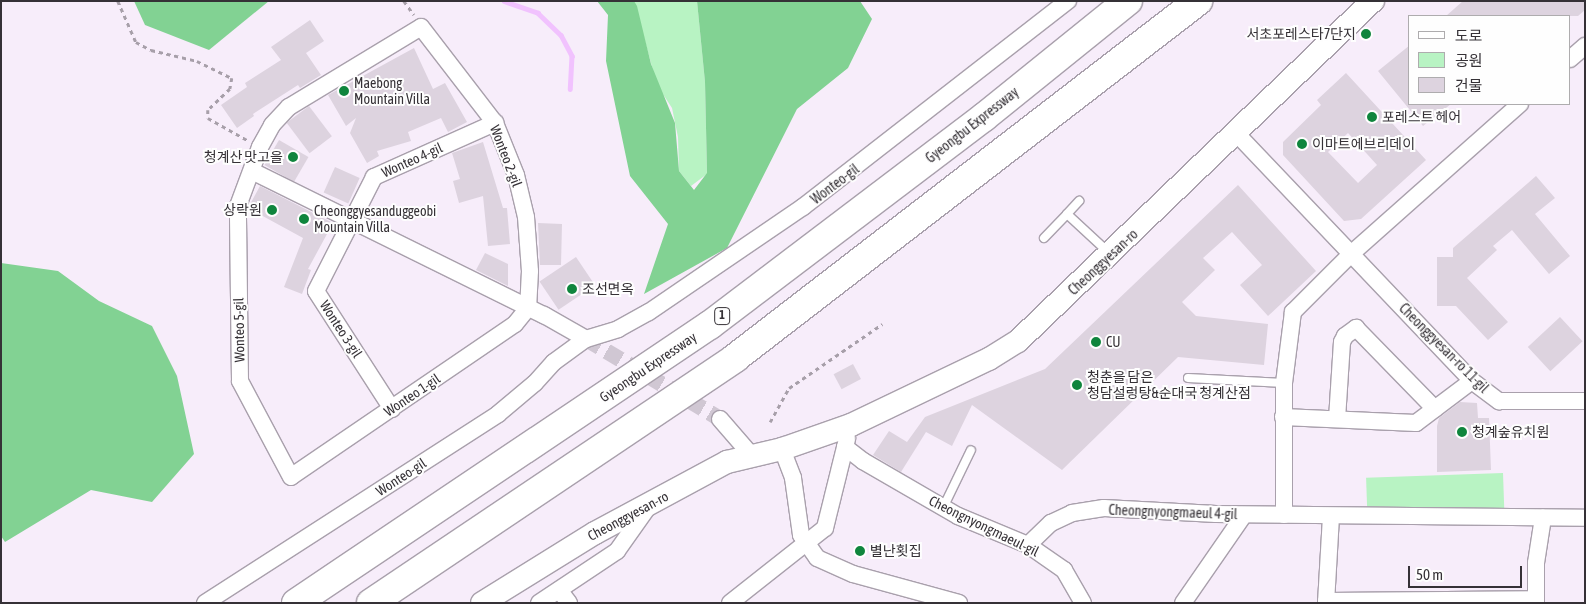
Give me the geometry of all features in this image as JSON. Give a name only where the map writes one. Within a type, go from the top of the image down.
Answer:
[{"type":"highway","name":"Gyeongbu Expressway","points":[[296,603],[710,325],[968,128],[1128,1]]},
{"type":"highway","points":[[371,603],[735,358],[1198,1]]},
{"type":"street","name":"Wonteo-gil","points":[[205,603],[498,414],[535,383],[554,362],[586,339],[618,330],[649,312],[803,208],[1068,1]]},
{"type":"street","name":"Cheonggyesan-ro","points":[[482,603],[595,533],[727,462],[782,449],[851,425],[989,360],[1018,341],[1111,255],[1374,1]]},
{"type":"street","name":"Wonteo 5-gil","points":[[291,477],[240,382],[238,206],[260,147],[272,125],[289,107],[421,27]]},
{"type":"street","name":"Wonteo 2-gil","points":[[421,27],[495,124],[516,174],[526,217],[530,271],[528,308]]},
{"type":"street","points":[[1571,58],[1585,46]]},
{"type":"street","points":[[1284,515],[1284,383],[1293,312],[1351,254],[1519,105]]},
{"type":"street","name":"Wonteo 4-gil","points":[[350,220],[374,176],[495,124]]},
{"type":"street","name":"Cheonggyesan-ro 11-gil","points":[[1236,133],[1472,380],[1499,401],[1585,401]]},
{"type":"street","points":[[252,172],[528,308],[586,339]]},
{"type":"street","name":"Wonteo 3-gil","points":[[350,220],[316,291],[392,409]]},
{"type":"street","name":"Wonteo 1-gil","points":[[291,477],[515,324],[528,308]]},
{"type":"street","points":[[1337,419],[1342,342],[1345,336],[1356,328],[1435,409]]},
{"type":"street","points":[[1283,417],[1416,423],[1472,380]]},
{"type":"street","points":[[720,420],[752,456]]},
{"type":"street","points":[[738,601],[825,528],[851,425]]},
{"type":"street","name":"Cheongnyongmaeul-gil","points":[[846,447],[862,461],[943,508],[1028,545],[1064,570],[1083,603]]},
{"type":"street","points":[[782,449],[793,478],[801,535],[817,558],[852,574],[959,603]]},
{"type":"street","points":[[539,603],[617,551],[650,504]]},
{"type":"street","name":"Cheongnyongmaeul 4-gil","points":[[1028,545],[1050,523],[1072,512],[1104,508],[1330,516],[1585,518]]},
{"type":"street","points":[[1183,603],[1244,514]]},
{"type":"street","points":[[1330,516],[1326,602],[1536,601],[1543,518]]},
{"type":"street","points":[[559,590],[569,603]]},
{"type":"lane","points":[[1044,238],[1078,201]]},
{"type":"lane","points":[[1067,214],[1111,255]]},
{"type":"lane","points":[[1188,378],[1284,383]]},
{"type":"lane","points":[[943,508],[971,450]]},
{"type":"path","points":[[118,1],[136,42],[152,50],[197,61],[232,78],[230,89],[208,110],[208,118],[260,147]]},
{"type":"path","points":[[770,422],[789,388],[882,324]]},
{"type":"green space","points":[[134,1],[269,1],[209,50],[145,25]]},
{"type":"green space","points":[[597,1],[634,1],[637,6],[651,64],[675,123],[679,171],[694,190],[707,173],[705,82],[697,1],[860,1],[872,19],[848,68],[797,109],[727,248],[644,294],[668,224],[630,176],[606,61],[608,15]]},
{"type":"green space","points":[[634,1],[697,1],[705,82],[707,174],[691,186],[679,171],[678,137],[672,108],[657,85]]},
{"type":"green space","points":[[1,263],[58,271],[99,301],[152,326],[177,376],[194,454],[152,502],[91,490],[5,542],[1,536]]},
{"type":"green space","points":[[1503,473],[1504,509],[1367,514],[1366,478]]},
{"type":"building","points":[[1463,1],[1585,1],[1585,10],[1578,16],[1447,15]]},
{"type":"building","points":[[310,20],[324,41],[306,53],[321,75],[300,88],[298,85],[253,114],[254,116],[237,128],[221,105],[247,87],[245,83],[281,60],[271,47]]},
{"type":"building","points":[[1408,47],[1408,105],[1450,105],[1423,126],[1378,71]]},
{"type":"building","points":[[414,48],[433,89],[445,83],[467,122],[448,132],[441,118],[408,132],[411,141],[377,151],[379,156],[367,163],[350,133],[356,118],[346,126],[328,95]]},
{"type":"building","points":[[1346,73],[1426,160],[1361,219],[1344,221],[1283,155],[1283,142],[1321,105],[1317,100]],"holes":[[[1348,133],[1377,165],[1358,183],[1328,152]]]},
{"type":"building","points":[[309,106],[332,136],[310,153],[287,123]]},
{"type":"building","points":[[279,140],[308,157],[294,182],[264,165]]},
{"type":"building","points":[[483,142],[503,208],[507,208],[510,244],[488,246],[483,196],[459,203],[453,181],[460,179],[452,153]]},
{"type":"building","points":[[335,167],[360,178],[348,204],[324,193]]},
{"type":"building","points":[[1536,176],[1555,198],[1535,214],[1570,256],[1549,274],[1512,230],[1493,246],[1497,250],[1467,278],[1508,322],[1488,340],[1456,306],[1437,306],[1437,257],[1453,257],[1453,248]]},
{"type":"building","points":[[1238,185],[1316,271],[1268,316],[1240,285],[1262,265],[1232,232],[1203,258],[1215,270],[1182,302],[1196,316],[1268,324],[1264,365],[1178,357],[1062,470],[972,405],[952,446],[926,432],[901,472],[873,455],[889,431],[907,442],[925,417],[1045,369]]},
{"type":"building","points":[[260,186],[333,223],[308,269],[311,270],[302,294],[284,287],[303,238],[248,208]]},
{"type":"building","points":[[538,223],[562,224],[561,265],[540,265]]},
{"type":"building","points":[[485,253],[508,264],[508,286],[476,270]]},
{"type":"building","points":[[576,257],[595,285],[559,310],[540,282]]},
{"type":"building","points":[[1560,317],[1583,341],[1550,371],[1528,347]]},
{"type":"building","points":[[853,364],[861,379],[842,389],[834,374]]},
{"type":"building","name":"청계숲유치원","points":[[1460,402],[1477,403],[1478,418],[1489,418],[1491,470],[1437,472],[1437,426],[1439,418]]},
{"type":"waterway","points":[[504,1],[538,13],[561,35],[572,56],[570,89]]},
{"type":"tunnel","points":[[586,339],[720,419]]},
{"type":"place","name":"서초포레스타7단지","points":[[1366,34]]},
{"type":"place","name":"Maebong Mountain Villa","points":[[344,91]]},
{"type":"place","name":"포레스트 헤어","points":[[1372,117]]},
{"type":"place","name":"이마트에브리데이","points":[[1302,144]]},
{"type":"place","name":"청계산 맛고을","points":[[293,157]]},
{"type":"place","name":"상락원","points":[[272,210]]},
{"type":"place","name":"Cheonggyesanduggeobi Mountain Villa","points":[[304,219]]},
{"type":"place","name":"조선면옥","points":[[572,289]]},
{"type":"place","name":"CU","points":[[1096,342]]},
{"type":"place","name":"청춘을 담은 청담설렁탕&순대국 청계산점","points":[[1077,385]]},
{"type":"place","name":"청계숲유치원","points":[[1462,432]]},
{"type":"place","name":"별난횟집","points":[[860,551]]}]
